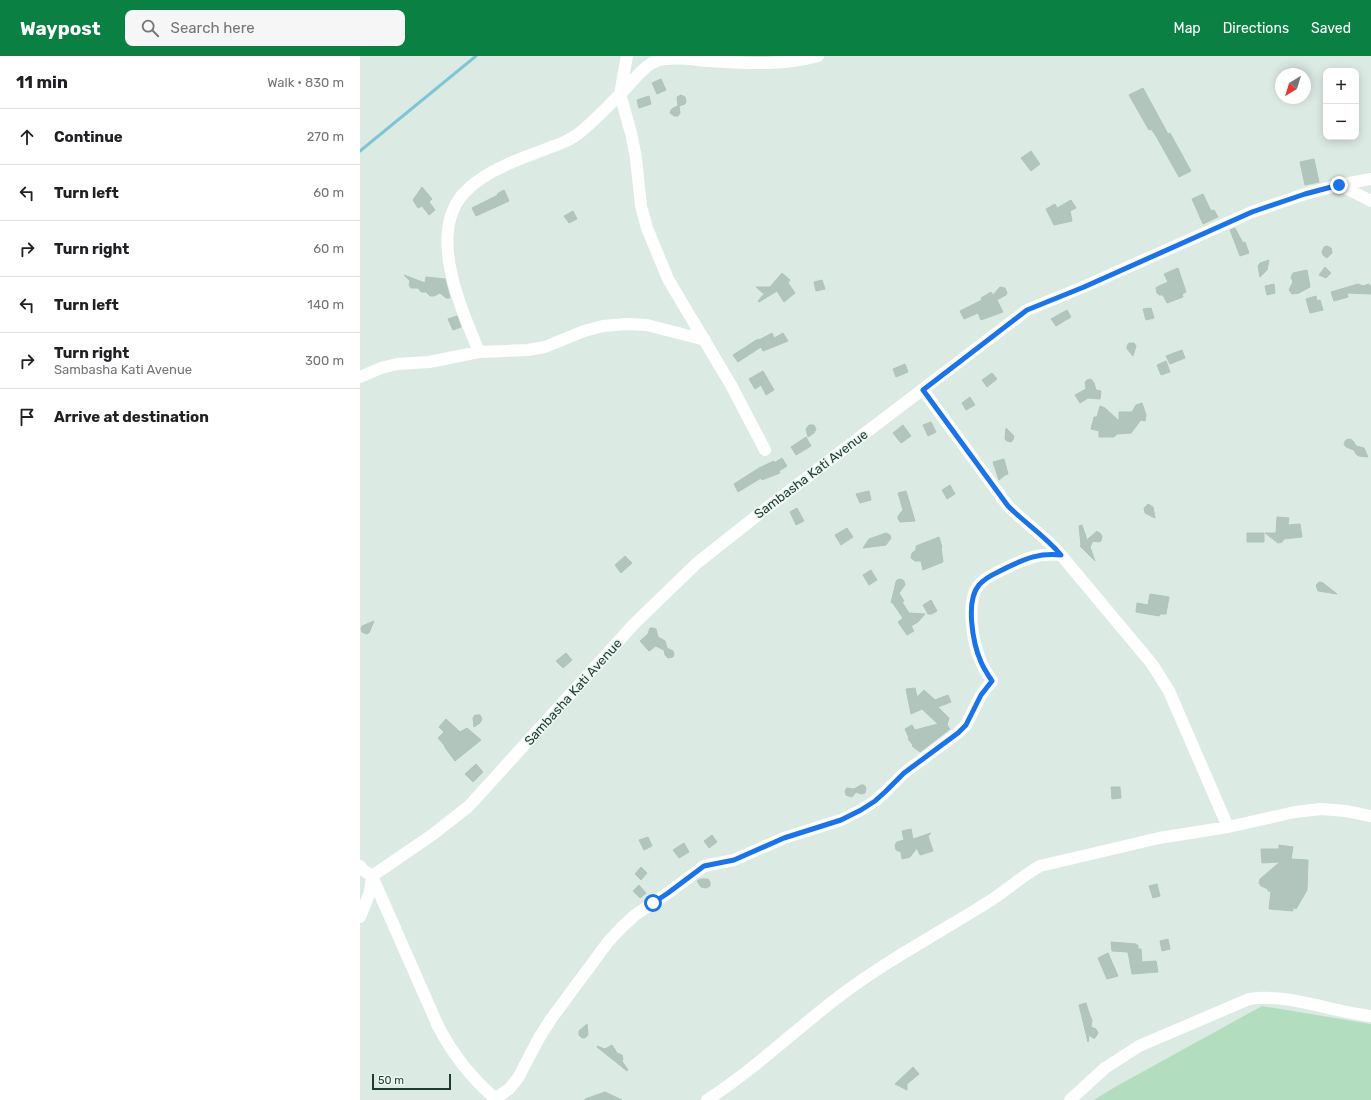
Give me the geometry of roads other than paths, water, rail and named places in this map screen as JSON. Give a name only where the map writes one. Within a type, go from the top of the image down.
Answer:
[{"type":"street","points":[[626,56],[620,94],[631,133],[636,158],[641,206],[646,228],[668,279],[731,385],[765,450]]},
{"type":"street","points":[[479,352],[453,283],[449,259],[448,235],[450,219],[455,207],[463,195],[474,184],[490,172],[563,143],[576,136],[589,125],[641,72],[652,64],[666,59],[759,64],[783,63],[811,57]]},
{"type":"street","name":"Sambasha Kati Avenue","points":[[372,876],[432,835],[469,806],[634,624],[697,563],[758,514],[1027,310],[1084,287],[1252,212],[1305,194],[1339,185],[1371,179]]},
{"type":"street","points":[[1339,185],[1371,201]]},
{"type":"street","points":[[360,377],[381,368],[397,364],[429,362],[479,352],[528,350],[545,347],[584,331],[603,326],[626,324],[648,325],[705,340]]},
{"type":"street","points":[[923,390],[1008,506],[1022,520],[1040,533],[1061,555],[1152,664],[1169,691],[1228,827]]},
{"type":"street","points":[[360,866],[372,876],[447,1045],[457,1060],[496,1099],[509,1089],[518,1078],[551,1019],[608,942],[635,915],[704,866],[734,860],[784,838],[841,820],[861,810],[875,801],[904,773],[958,733],[966,725],[981,695],[992,681],[981,662],[975,642],[971,605],[973,595],[979,584],[989,577],[1035,555],[1061,555]]},
{"type":"street","points":[[707,1100],[748,1071],[810,1020],[870,974],[995,898],[1026,874],[1040,866],[1159,838],[1228,827],[1295,812],[1315,810],[1346,810],[1371,816]]},
{"type":"street","points":[[360,917],[370,892],[372,876]]},
{"type":"street","points":[[1070,1100],[1104,1068],[1139,1046],[1249,999],[1261,997],[1274,998],[1334,1008],[1359,1015],[1371,1016]]},
{"type":"waterway","points":[[360,151],[476,56]]}]
